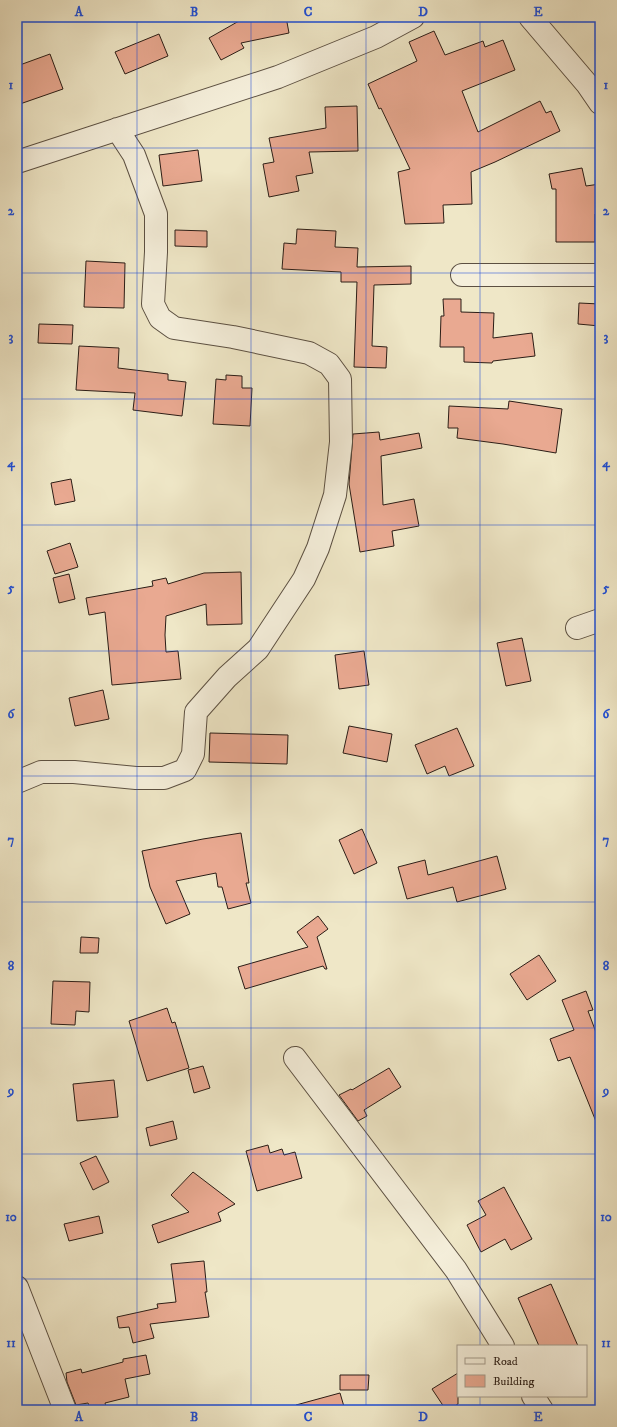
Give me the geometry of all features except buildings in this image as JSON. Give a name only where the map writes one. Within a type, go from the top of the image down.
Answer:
[{"type":"street","points":[[17,162],[278,77],[376,37],[413,17]]},
{"type":"street","points":[[532,18],[587,84],[600,103]]},
{"type":"street","points":[[17,782],[41,772],[74,772],[136,778],[164,778],[185,770],[193,754],[196,712],[227,676],[258,649],[283,613],[304,579],[318,548],[335,495],[341,442],[340,379],[329,364],[309,353],[233,337],[174,328],[160,318],[153,304],[156,252],[156,214],[134,155],[117,129]]},
{"type":"street","points":[[462,275],[600,275]]},
{"type":"street","points":[[577,628],[600,620]]},
{"type":"street","points":[[295,1058],[456,1270],[502,1345]]},
{"type":"street","points":[[17,1287],[65,1410]]},
{"type":"street","points":[[534,1397],[542,1410]]}]
